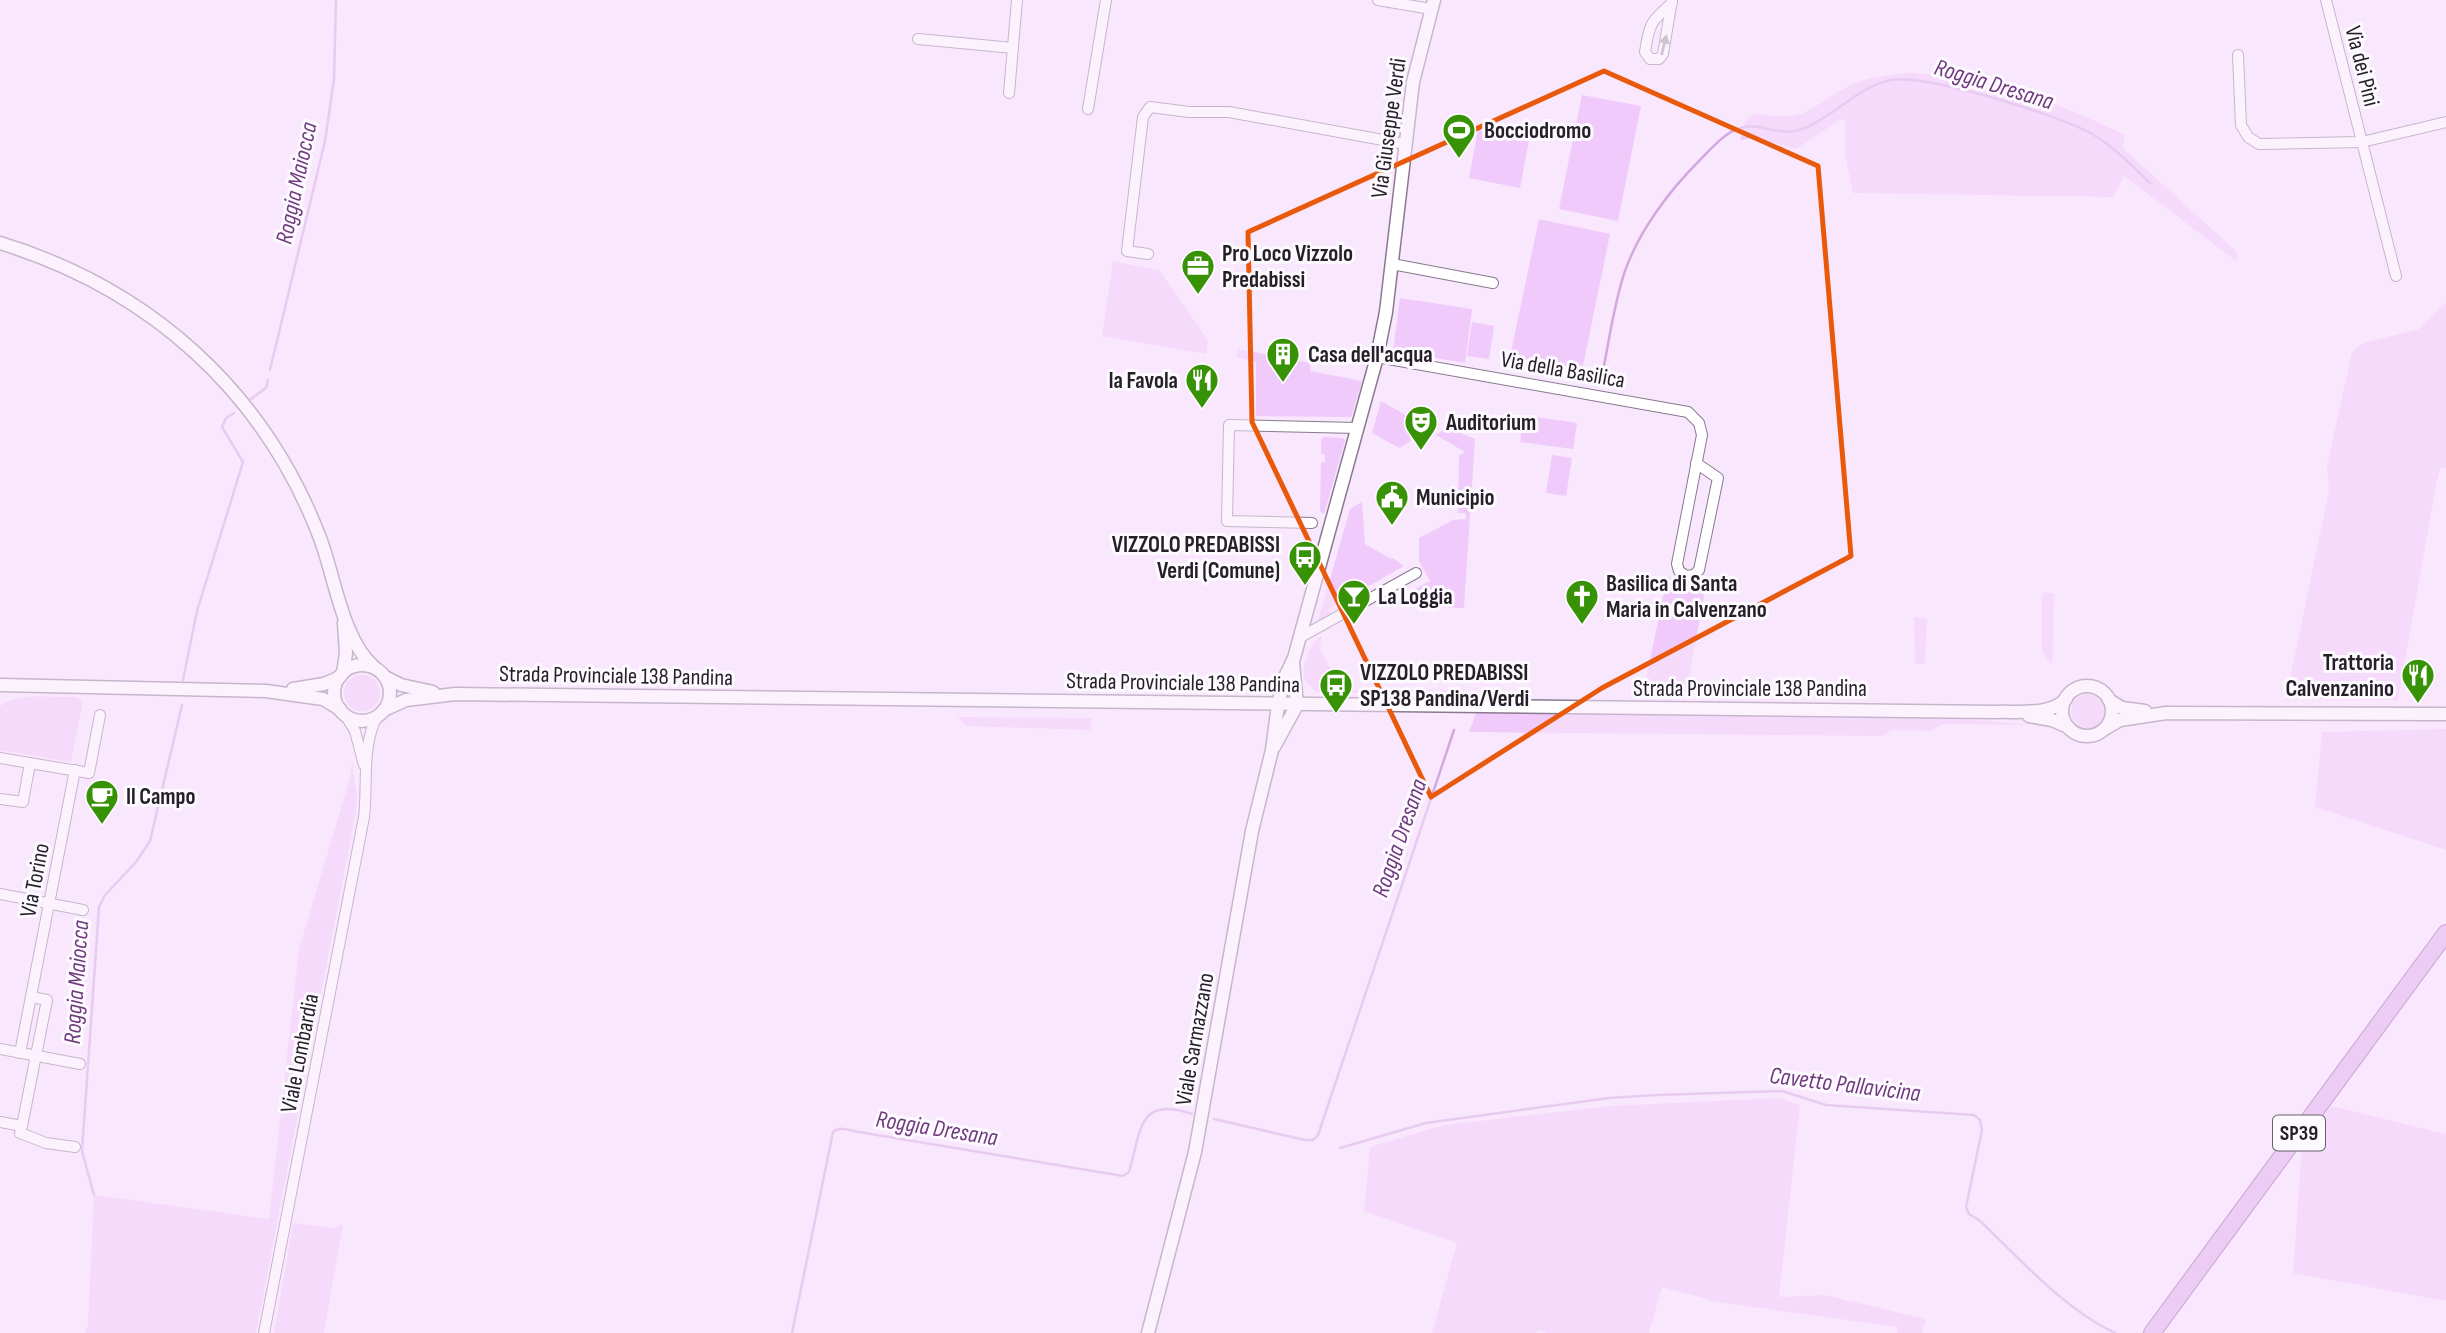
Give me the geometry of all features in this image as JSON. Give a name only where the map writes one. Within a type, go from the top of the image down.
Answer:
[{"type":"main road","name":"SP39","points":[[2152,1333],[2446,933]]},
{"type":"street","points":[[1009,93],[1017,0]]},
{"type":"street","points":[[1088,109],[1106,0]]},
{"type":"street","points":[[1377,0],[1433,4]]},
{"type":"street","name":"Via dei Pini","points":[[2326,0],[2396,276]]},
{"type":"street","points":[[1672,1],[1663,54],[1659,59],[1650,59],[1645,52],[1650,26],[1655,17],[1672,1]]},
{"type":"street","name":"Via Giuseppe Verdi","points":[[1294,658],[1377,357],[1386,312],[1415,72],[1433,4]]},
{"type":"street","points":[[918,38],[1013,48]]},
{"type":"street","points":[[2238,55],[2240,121],[2243,131],[2253,141],[2265,145],[2362,142]]},
{"type":"street","points":[[1148,254],[1127,251],[1143,117],[1150,107],[1189,112],[1229,112],[1405,144]]},
{"type":"street","name":"Via dei Pini","points":[[2362,142],[2446,122]]},
{"type":"street","points":[[0,243],[56,262],[102,284],[171,331],[218,374],[259,424],[297,486],[321,540],[342,609],[359,648],[386,677],[390,696],[381,713],[359,720],[323,699],[267,691]]},
{"type":"street","points":[[1392,264],[1493,284]]},
{"type":"street","name":"Via della Basilica","points":[[1377,357],[1688,412],[1699,423],[1702,435],[1696,463],[1677,564],[1679,571],[1686,576],[1695,575],[1699,570],[1718,478],[1696,463]]},
{"type":"street","points":[[1312,523],[1227,521],[1229,425],[1357,428]]},
{"type":"street","points":[[1299,638],[1416,573]]},
{"type":"street","points":[[342,609],[346,647],[341,675],[335,686],[335,695],[342,711]]},
{"type":"street","points":[[1272,750],[1284,679],[1294,658]]},
{"type":"street","points":[[1272,750],[1297,705],[1294,658]]},
{"type":"street","points":[[0,685],[267,691],[312,687],[331,682],[358,665],[375,668]]},
{"type":"street","name":"Strada Provinciale 138 Pandina","points":[[386,677],[404,687],[454,694],[1278,705],[1996,712],[2050,709],[2059,706],[2066,699]]},
{"type":"street","points":[[2166,713],[2120,720],[2088,736],[2071,729],[2063,715],[2066,699],[2074,691],[2088,687],[2101,691],[2109,700],[2125,708],[2166,713],[2446,713]]},
{"type":"street","name":"Strada Provinciale 138 Pandina","points":[[381,713],[406,700],[454,694]]},
{"type":"street","points":[[2106,728],[2112,714],[2109,700]]},
{"type":"street","name":"Viale Lombardia","points":[[342,711],[355,731],[366,779]]},
{"type":"street","name":"Strada Provinciale 138 Pandina","points":[[1996,712],[2052,720],[2071,729]]},
{"type":"street","name":"Viale Lombardia","points":[[264,1333],[364,817],[372,730],[381,713]]},
{"type":"street","points":[[0,758],[89,773],[100,715]]},
{"type":"street","name":"Viale Sarmazzano","points":[[1149,1333],[1195,1153],[1252,831],[1272,750]]},
{"type":"street","points":[[0,799],[23,802],[30,763]]},
{"type":"street","name":"Via Torino","points":[[20,1053],[75,770]]},
{"type":"street","points":[[0,894],[83,910]]},
{"type":"street","points":[[31,997],[47,1000],[20,1133],[46,1143],[75,1147]]},
{"type":"street","points":[[0,1049],[80,1064]]},
{"type":"street","points":[[0,1122],[22,1125]]},
{"type":"highlighted area","points":[[1604,71],[1818,166],[1851,556],[1602,688],[1431,797],[1252,422],[1248,232]]},
{"type":"shaded area","points":[[1909,73],[1994,84],[2046,100],[2125,135],[2123,148],[2238,253],[2236,261],[2124,176],[2113,197],[1853,193],[1845,155],[1845,121],[1841,119],[1796,149],[1753,138],[1740,140],[1745,122],[1753,114],[1797,115],[1860,81]]},
{"type":"shaded area","points":[[1582,95],[1641,106],[1618,221],[1559,209]]},
{"type":"shaded area","points":[[1478,130],[1529,140],[1520,188],[1469,178]]},
{"type":"shaded area","points":[[1539,219],[1610,234],[1582,371],[1510,356]]},
{"type":"shaded area","points":[[1113,261],[1159,270],[1208,340],[1206,354],[1102,336]]},
{"type":"shaded area","points":[[1400,298],[1472,309],[1465,363],[1393,351]]},
{"type":"shaded area","points":[[2446,303],[2446,468],[2440,469],[2436,485],[2398,700],[2286,699],[2329,490],[2327,466],[2352,352],[2363,343],[2419,329]]},
{"type":"shaded area","points":[[1472,322],[1494,326],[1489,359],[1467,356]]},
{"type":"shaded area","points":[[1238,349],[1311,363],[1310,371],[1362,381],[1351,417],[1256,416],[1256,362],[1236,357]]},
{"type":"shaded area","points":[[1381,401],[1423,425],[1421,431],[1410,438],[1411,441],[1399,448],[1372,433]]},
{"type":"shaded area","points":[[1524,415],[1577,423],[1573,449],[1520,442]]},
{"type":"shaded area","points":[[1462,418],[1462,434],[1475,439],[1464,608],[1385,605],[1430,581],[1419,561],[1419,538],[1453,520],[1466,519],[1465,513],[1458,513],[1459,456],[1465,452],[1436,435]]},
{"type":"shaded area","points":[[1343,438],[1345,441],[1324,514],[1320,511],[1321,462],[1325,462],[1325,455],[1321,454],[1321,439]]},
{"type":"shaded area","points":[[1552,455],[1572,458],[1566,496],[1546,493]]},
{"type":"shaded area","points":[[1362,502],[1365,544],[1404,566],[1328,609],[1331,616],[1319,622],[1350,509]]},
{"type":"shaded area","points":[[1667,577],[1706,585],[1686,694],[1643,694]]},
{"type":"shaded area","points":[[2045,592],[2054,594],[2051,664],[2042,652],[2042,595]]},
{"type":"shaded area","points":[[1914,617],[1927,619],[1925,664],[1915,664]]},
{"type":"shaded area","points":[[1320,637],[1319,648],[1343,690],[1459,691],[1458,694],[1317,692],[1305,679],[1304,669],[1310,650]]},
{"type":"shaded area","points":[[362,675],[375,680],[380,693],[375,706],[362,711],[349,706],[344,693],[349,680]]},
{"type":"shaded area","points":[[2088,694],[2100,699],[2105,711],[2100,723],[2088,728],[2076,723],[2071,711],[2076,699]]},
{"type":"shaded area","points":[[27,697],[76,697],[83,701],[71,762],[0,750],[0,706]]},
{"type":"shaded area","points":[[1477,711],[1940,717],[2034,725],[1941,724],[1931,731],[1892,730],[1883,736],[1469,732]]},
{"type":"shaded area","points":[[957,717],[1092,718],[1090,730],[967,726]]},
{"type":"shaded area","points":[[2446,729],[2446,850],[2315,807],[2322,732]]},
{"type":"shaded area","points":[[352,762],[357,795],[356,812],[256,1333],[85,1333],[88,1324],[94,1195],[269,1219],[299,949],[350,778]]},
{"type":"shaded area","points":[[1779,1098],[1800,1105],[1779,1297],[1825,1295],[1926,1319],[1922,1333],[1897,1333],[1898,1327],[1717,1302],[1662,1287],[1649,1333],[1547,1333],[1538,1330],[1536,1333],[1432,1333],[1457,1243],[1364,1211],[1370,1147],[1444,1125],[1611,1106]]},
{"type":"shaded area","points":[[2331,1106],[2446,1134],[2446,1301],[2293,1273],[2302,1145]]},
{"type":"shaded area","points":[[293,1223],[334,1228],[343,1224],[324,1333],[274,1333]]},
{"type":"waterway","name":"Roggia Maiocca","points":[[270,370],[325,141],[334,79],[336,0]]},
{"type":"waterway","name":"Roggia Dresana","points":[[1601,380],[1621,284],[1638,241],[1666,198],[1712,147],[1734,130],[1748,126],[1788,132],[1797,130],[1818,122],[1879,83],[1890,80],[1932,83],[2024,107],[2077,127],[2109,146],[2150,183]]},
{"type":"waterway","name":"Roggia Maiocca","points":[[251,399],[266,388],[268,380]]},
{"type":"waterway","name":"Roggia Maiocca","points":[[183,680],[197,611],[243,462],[222,427],[226,418],[234,413]]},
{"type":"waterway","name":"Roggia Maiocca","points":[[94,1195],[82,1151],[99,907],[105,895],[136,862],[150,841],[182,705]]},
{"type":"waterway","name":"Roggia Dresana","points":[[1214,1119],[1305,1140],[1313,1140],[1318,1135],[1454,730]]},
{"type":"waterway","name":"Cavetto Pallavicina","points":[[1340,1148],[1426,1123],[1609,1098],[1657,1095],[1782,1091],[1826,1105],[1974,1115],[1980,1120],[1982,1130],[1966,1207],[1969,1214],[1979,1220],[2060,1297],[2115,1333]]},
{"type":"waterway","name":"Roggia Dresana","points":[[792,1333],[833,1132],[836,1130],[845,1129],[1123,1176],[1129,1172],[1140,1131],[1152,1113],[1161,1109],[1174,1109],[1192,1114]]},
{"type":"place","name":"Bocciodromo","points":[[1459,160]]},
{"type":"place","name":"Pro Loco Vizzolo Predabissi","points":[[1198,296]]},
{"type":"place","name":"Casa dell'acqua","points":[[1283,384]]},
{"type":"place","name":"la Favola","points":[[1202,410]]},
{"type":"place","name":"Auditorium","points":[[1421,452]]},
{"type":"place","name":"Municipio","points":[[1392,527]]},
{"type":"place","name":"VIZZOLO PREDABISSI Verdi (Comune)","points":[[1305,587]]},
{"type":"place","name":"La Loggia","points":[[1354,626]]},
{"type":"place","name":"Basilica di Santa Maria in Calvenzano","points":[[1582,626]]},
{"type":"place","name":"Trattoria Calvenzanino","points":[[2418,705]]},
{"type":"place","name":"VIZZOLO PREDABISSI SP138 Pandina/Verdi","points":[[1336,715]]},
{"type":"place","name":"Il Campo","points":[[102,826]]}]
